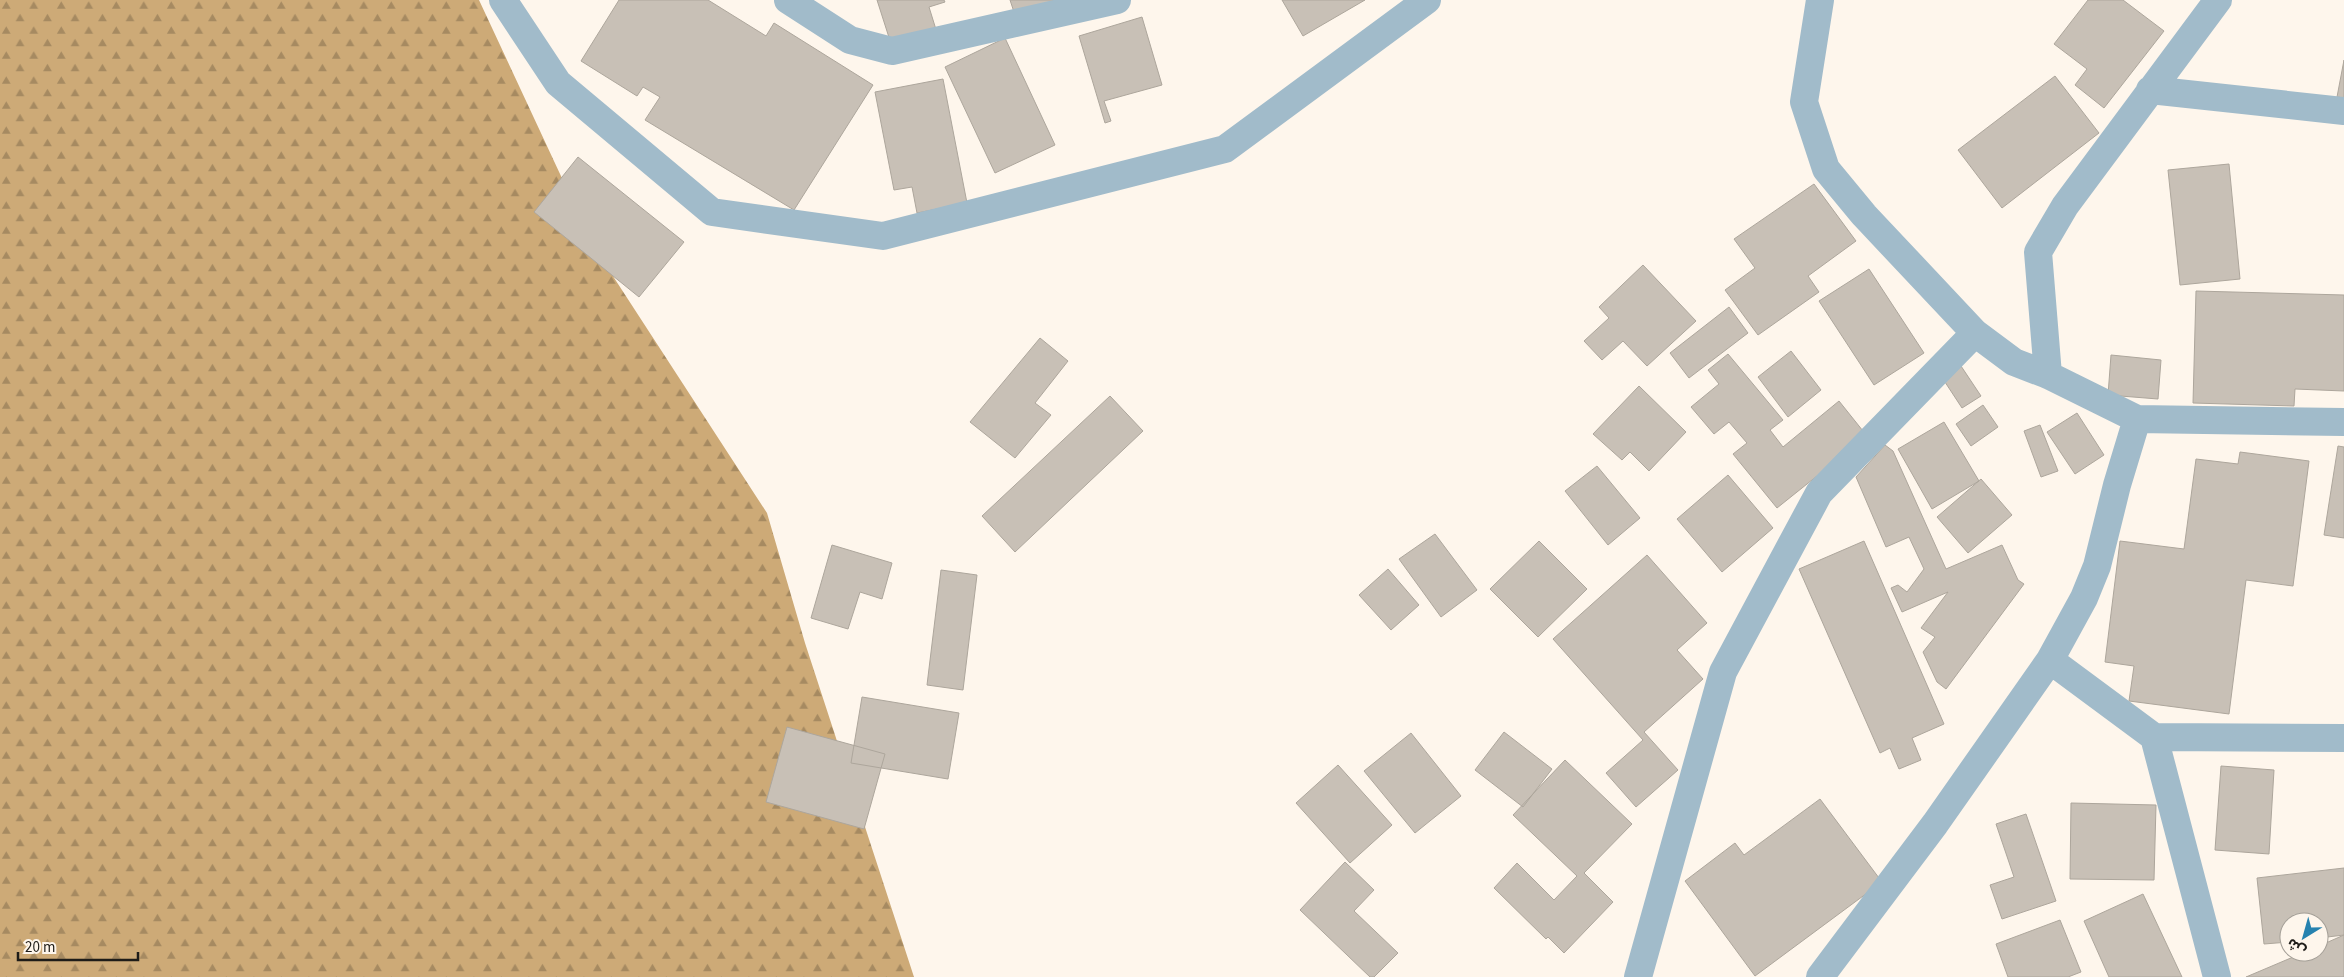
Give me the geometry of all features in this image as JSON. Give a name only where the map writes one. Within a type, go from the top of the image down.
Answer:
[{"type":"street","points":[[503,0],[558,83],[712,212],[883,236],[1225,149],[1427,0]]},
{"type":"street","points":[[788,0],[850,40],[892,51],[1117,0]]},
{"type":"street","points":[[1820,0],[1804,102],[1826,169],[1864,215],[1975,334],[2014,362],[2048,375],[2137,419],[2344,422]]},
{"type":"street","points":[[2048,375],[2038,252],[2065,206],[2218,0]]},
{"type":"street","points":[[2150,90],[2344,111]]},
{"type":"street","points":[[1638,977],[1723,672],[1819,493],[1975,334]]},
{"type":"street","points":[[1820,977],[1935,824],[2050,660],[2084,598],[2097,566],[2117,485],[2137,419]]},
{"type":"street","points":[[2050,660],[2154,737],[2344,738]]},
{"type":"street","points":[[2154,737],[2217,977]]},
{"type":"green space","points":[[0,0],[479,0],[594,247],[767,513],[805,643],[914,977],[0,977]]},
{"type":"building","points":[[619,0],[708,0],[766,36],[774,23],[873,85],[794,210],[645,120],[660,97],[643,87],[637,96],[581,61]]},
{"type":"building","points":[[877,0],[944,0],[945,2],[929,7],[938,36],[893,50]]},
{"type":"building","points":[[1010,0],[1056,0],[1015,15]]},
{"type":"building","points":[[1282,0],[1365,0],[1303,36]]},
{"type":"building","points":[[2088,0],[2123,0],[2164,31],[2104,108],[2075,85],[2087,69],[2054,44]]},
{"type":"building","points":[[1142,17],[1162,85],[1104,101],[1111,121],[1105,123],[1079,36]]},
{"type":"building","points":[[1005,38],[1055,145],[995,173],[945,67]]},
{"type":"building","points":[[2344,60],[2344,98],[2337,97]]},
{"type":"building","points":[[2055,76],[2099,133],[2002,208],[1958,150]]},
{"type":"building","points":[[943,79],[967,203],[917,213],[912,187],[894,190],[875,92]]},
{"type":"building","points":[[578,157],[684,242],[639,297],[534,212]]},
{"type":"building","points":[[2229,164],[2240,279],[2180,285],[2168,170]]},
{"type":"building","points":[[1814,184],[1856,241],[1808,276],[1819,292],[1758,335],[1725,290],[1755,268],[1734,239]]},
{"type":"building","points":[[1643,265],[1696,321],[1647,366],[1623,341],[1602,360],[1584,341],[1609,318],[1599,307]]},
{"type":"building","points":[[1869,269],[1924,353],[1874,385],[1819,301]]},
{"type":"building","points":[[2196,291],[2344,295],[2344,391],[2295,389],[2294,406],[2193,403]]},
{"type":"building","points":[[1729,307],[1748,333],[1689,378],[1670,353]]},
{"type":"building","points":[[1040,338],[1068,361],[1035,403],[1051,415],[1015,458],[970,422]]},
{"type":"building","points":[[1791,351],[1821,390],[1788,417],[1758,377]]},
{"type":"building","points":[[1728,354],[1783,420],[1770,430],[1783,447],[1839,401],[1867,436],[1777,508],[1733,454],[1747,443],[1729,422],[1714,434],[1691,407],[1719,384],[1708,370]]},
{"type":"building","points":[[2111,355],[2161,360],[2158,399],[2108,395]]},
{"type":"building","points":[[1961,366],[1981,396],[1962,408],[1943,379]]},
{"type":"building","points":[[1639,386],[1686,432],[1649,471],[1630,452],[1622,460],[1593,434]]},
{"type":"building","points":[[1110,396],[1143,431],[1015,552],[982,516]]},
{"type":"building","points":[[1983,405],[1998,427],[1971,446],[1956,424]]},
{"type":"building","points":[[2077,413],[2104,455],[2075,474],[2047,432]]},
{"type":"building","points":[[1944,422],[1979,481],[1932,509],[1898,449]]},
{"type":"building","points":[[2040,425],[2058,471],[2041,477],[2024,431]]},
{"type":"building","points":[[1885,445],[1893,451],[1946,569],[2002,545],[2018,580],[2024,584],[1946,689],[1937,682],[1923,652],[1935,637],[1921,628],[1948,592],[1902,612],[1891,588],[1898,585],[1907,592],[1924,569],[1909,537],[1886,547],[1856,477]]},
{"type":"building","points":[[2338,446],[2344,447],[2344,538],[2324,535]]},
{"type":"building","points":[[2240,452],[2309,461],[2293,586],[2246,580],[2229,714],[2129,701],[2134,666],[2105,662],[2120,541],[2184,549],[2196,459],[2238,464]]},
{"type":"building","points":[[1597,466],[1640,518],[1608,545],[1565,491]]},
{"type":"building","points":[[1728,475],[1773,528],[1722,572],[1677,519]]},
{"type":"building","points":[[1981,479],[2012,515],[1968,553],[1937,517]]},
{"type":"building","points":[[1435,534],[1477,590],[1441,617],[1399,559]]},
{"type":"building","points":[[1539,541],[1587,589],[1538,637],[1490,589]]},
{"type":"building","points":[[1864,541],[1944,724],[1912,738],[1921,760],[1899,769],[1890,748],[1880,753],[1799,569]]},
{"type":"building","points":[[832,545],[892,563],[882,599],[860,592],[848,629],[811,618]]},
{"type":"building","points":[[1647,555],[1707,623],[1677,650],[1703,679],[1644,732],[1678,770],[1636,807],[1606,773],[1643,740],[1553,639]]},
{"type":"building","points":[[1388,569],[1419,605],[1391,630],[1359,595]]},
{"type":"building","points":[[941,570],[977,575],[963,690],[927,685]]},
{"type":"building","points":[[862,697],[959,713],[948,779],[851,763]]},
{"type":"building","points":[[787,727],[885,754],[864,829],[766,802]]},
{"type":"building","points":[[1504,732],[1552,769],[1523,807],[1475,770]]},
{"type":"building","points":[[1411,733],[1461,796],[1415,833],[1364,771]]},
{"type":"building","points":[[1565,760],[1632,824],[1584,873],[1613,902],[1564,953],[1548,937],[1546,939],[1494,888],[1517,863],[1554,900],[1577,876],[1513,815]]},
{"type":"building","points":[[1338,765],[1392,825],[1350,863],[1296,803]]},
{"type":"building","points":[[2221,766],[2274,770],[2269,854],[2215,850]]},
{"type":"building","points":[[1820,799],[1882,882],[1755,976],[1685,881],[1735,843],[1744,855]]},
{"type":"building","points":[[2071,803],[2156,805],[2154,880],[2070,879]]},
{"type":"building","points":[[2026,814],[2056,901],[2002,919],[1990,885],[2014,877],[1996,824]]},
{"type":"building","points":[[1345,862],[1374,890],[1354,911],[1398,953],[1374,977],[1370,977],[1300,910]]},
{"type":"building","points":[[2344,868],[2344,935],[2329,937],[2329,912],[2279,912],[2279,943],[2264,944],[2257,878]]},
{"type":"building","points":[[2143,894],[2182,977],[2109,977],[2084,921]]},
{"type":"building","points":[[2060,920],[2081,972],[2068,977],[2008,977],[1996,944]]},
{"type":"building","points":[[2344,935],[2344,977],[2246,977],[2281,962],[2329,962],[2329,942]]}]
